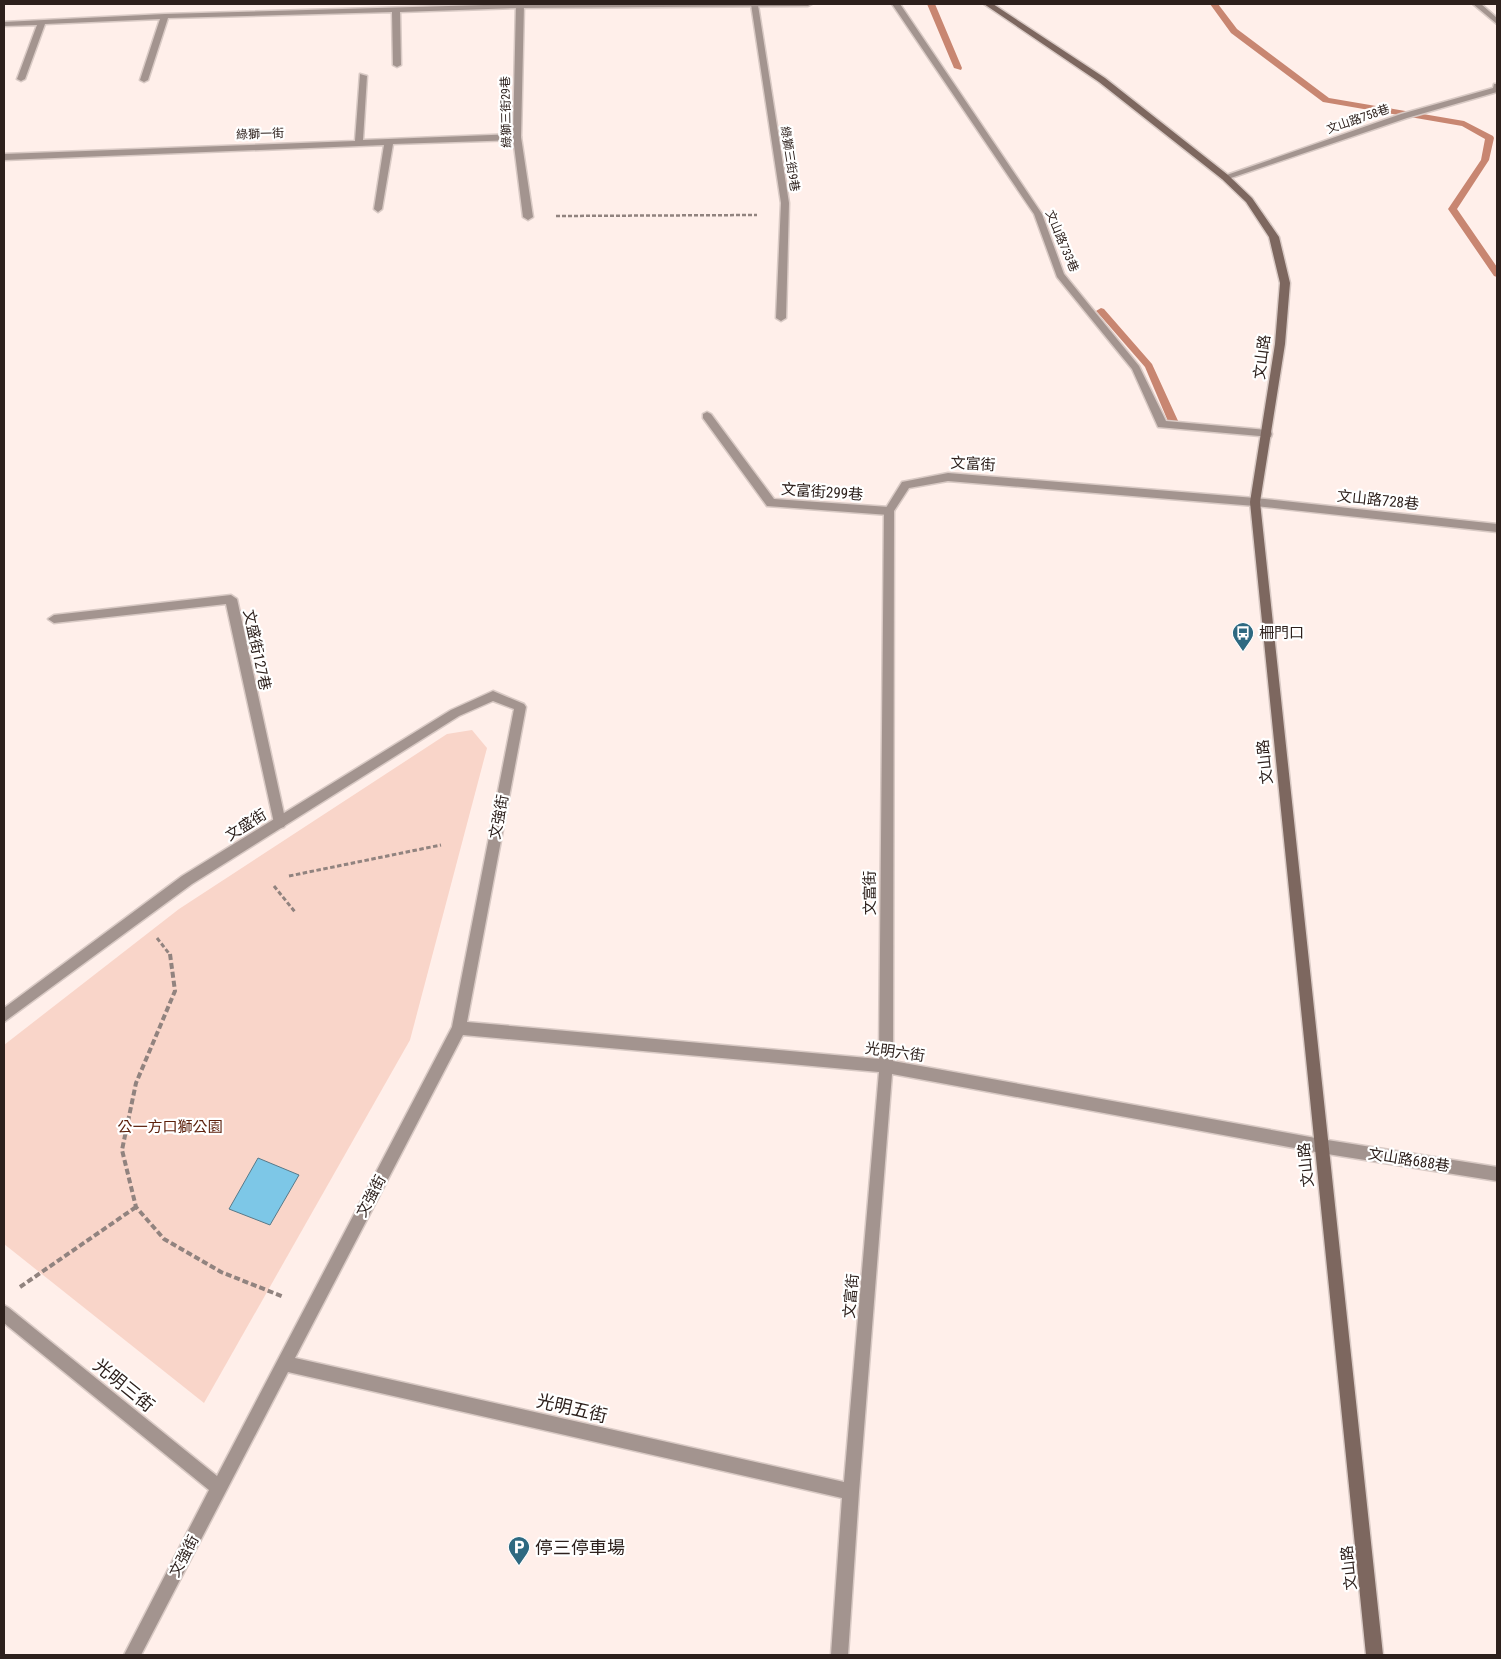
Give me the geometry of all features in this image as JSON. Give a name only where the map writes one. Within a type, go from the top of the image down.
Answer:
[{"type":"main road","name":"文山路","points":[[988,4],[1102,80],[1225,177],[1249,200],[1274,237],[1285,283],[1280,344],[1255,502],[1375,1655]]},
{"type":"street","name":"綠獅三街9巷","points":[[754,4],[785,204],[781,318]]},
{"type":"street","points":[[4,24],[284,8],[396,9],[520,5],[808,4]]},
{"type":"street","name":"文山路733巷","points":[[896,4],[1038,214],[1060,276],[1136,368],[1162,424],[1267,434]]},
{"type":"street","points":[[1477,4],[1497,22]]},
{"type":"street","name":"綠獅三街29巷","points":[[520,5],[517,137],[528,216]]},
{"type":"street","points":[[396,9],[396,65]]},
{"type":"street","points":[[144,80],[165,16]]},
{"type":"street","points":[[21,79],[42,22]]},
{"type":"street","points":[[359,143],[364,76]]},
{"type":"street","name":"文山路758巷","points":[[1225,177],[1404,116],[1497,89],[1497,86]]},
{"type":"street","name":"綠獅一街","points":[[4,157],[517,137]]},
{"type":"street","points":[[378,209],[389,142]]},
{"type":"street","name":"文富街299巷","points":[[707,416],[771,503],[889,512]]},
{"type":"street","name":"文富街","points":[[840,1655],[851,1492],[886,1066],[889,512],[906,484],[948,477],[1255,502]]},
{"type":"street","name":"文山路728巷","points":[[1255,502],[1497,528]]},
{"type":"street","name":"文盛街127巷","points":[[54,619],[231,599],[280,823]]},
{"type":"street","name":"文盛街","points":[[4,1016],[187,880],[455,713],[493,696],[520,707]]},
{"type":"street","name":"文強街","points":[[132,1655],[459,1028],[520,707]]},
{"type":"street","name":"光明六街","points":[[459,1028],[886,1066],[1321,1146]]},
{"type":"street","name":"文山路688巷","points":[[1321,1146],[1497,1174]]},
{"type":"street","name":"光明三街","points":[[4,1313],[219,1488]]},
{"type":"street","name":"光明五街","points":[[284,1363],[851,1492]]},
{"type":"path","points":[[528,216],[784,215]]},
{"type":"path","points":[[289,876],[441,845]]},
{"type":"path","points":[[274,886],[295,912]]},
{"type":"path","points":[[139,916],[171,956],[175,991],[136,1084],[122,1150],[136,1207],[164,1239],[213,1268],[313,1308]]},
{"type":"path","points":[[16,1290],[136,1207]]},
{"type":"green space","name":"公一方口獅公園","points":[[472,730],[487,748],[410,1040],[204,1403],[4,1244],[4,1045],[179,909],[447,734]]},
{"type":"building","points":[[258,1158],[299,1175],[270,1225],[229,1209]]},
{"type":"waterway","points":[[931,4],[958,68]]},
{"type":"waterway","points":[[1214,4],[1234,31],[1326,100],[1464,124],[1490,138],[1485,160],[1452,209],[1497,274]]},
{"type":"waterway","points":[[1101,311],[1149,366],[1174,423]]},
{"type":"place","name":"柵門口","points":[[1243,652]]},
{"type":"place","name":"停三停車場","points":[[519,1566]]}]
